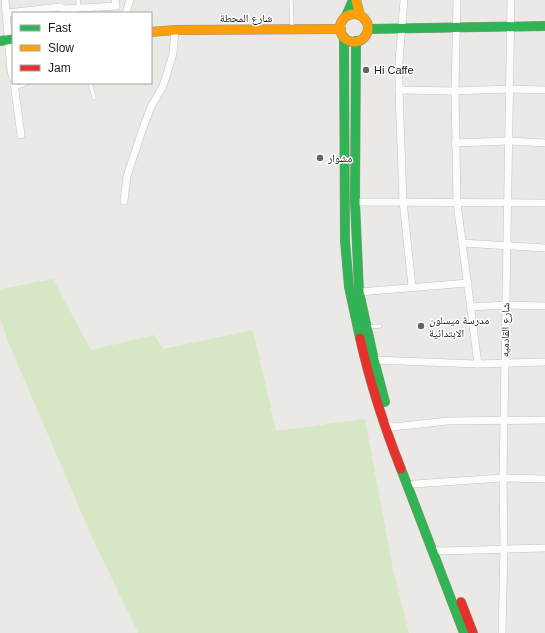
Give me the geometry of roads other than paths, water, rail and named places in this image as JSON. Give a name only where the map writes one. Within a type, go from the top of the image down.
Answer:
[{"type":"main road","points":[[354,0],[360,15]]},
{"type":"main road","points":[[354,0],[343,20],[342,33],[345,241],[349,287],[366,366],[382,422],[464,633]]},
{"type":"main road","points":[[342,33],[352,41],[356,41],[364,37],[368,29],[365,18],[360,15],[356,14],[346,16]]},
{"type":"main road","points":[[368,29],[457,26],[545,26]]},
{"type":"main road","name":"شارع المحطة","points":[[152,32],[175,30],[292,29],[342,33]]},
{"type":"main road","points":[[356,41],[355,238],[360,292],[384,400],[414,484],[442,551],[473,633]]},
{"type":"street","points":[[5,0],[7,13],[7,40],[12,74]]},
{"type":"street","points":[[16,12],[62,7],[79,8],[116,6],[115,0]]},
{"type":"street","points":[[126,12],[130,0]]},
{"type":"street","points":[[404,0],[399,61],[399,90],[403,201],[412,287]]},
{"type":"street","points":[[457,0],[455,91],[457,203],[478,364]]},
{"type":"street","name":"شارع القادميه","points":[[502,633],[504,549],[503,478],[511,0]]},
{"type":"street","points":[[7,13],[12,12]]},
{"type":"street","points":[[124,201],[127,176],[142,131],[151,107],[163,86],[173,54],[175,30]]},
{"type":"street","points":[[15,85],[21,135]]},
{"type":"street","points":[[399,90],[545,90]]},
{"type":"street","points":[[455,143],[509,141],[545,142]]},
{"type":"street","points":[[355,202],[403,201],[457,203],[545,203]]},
{"type":"street","points":[[462,243],[545,248]]},
{"type":"street","points":[[360,292],[468,284]]},
{"type":"street","points":[[471,307],[545,306]]},
{"type":"street","points":[[374,360],[478,364],[545,362]]},
{"type":"street","points":[[382,422],[393,427],[448,421],[545,420]]},
{"type":"street","points":[[414,484],[503,478],[545,479]]},
{"type":"street","points":[[433,550],[545,548]]},
{"type":"lane","points":[[78,0],[79,8]]},
{"type":"lane","points":[[292,0],[292,29]]},
{"type":"lane","points":[[90,84],[94,98]]},
{"type":"lane","points":[[367,327],[380,326]]},
{"type":"place","name":"Hi Caffe","points":[[366,70]]},
{"type":"place","name":"مشوار","points":[[320,158]]},
{"type":"place","name":"مدرسة ميسلون الابتدائية","points":[[421,326]]}]
